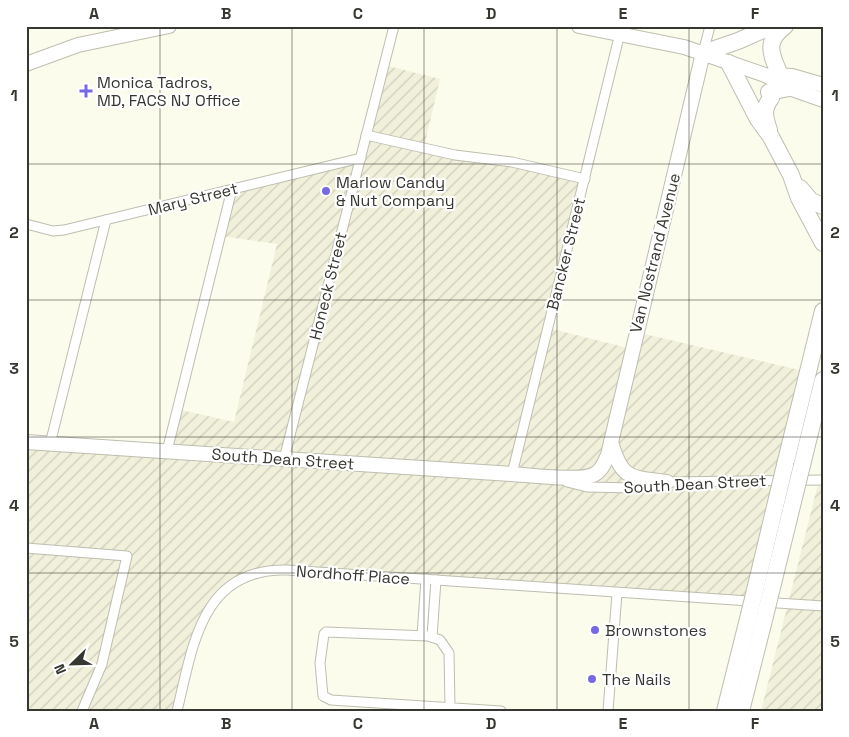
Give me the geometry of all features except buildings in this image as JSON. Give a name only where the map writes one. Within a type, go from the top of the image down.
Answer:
[{"type":"highway","points":[[703,53],[738,41],[772,26]]},
{"type":"highway","points":[[771,137],[765,113],[766,105],[771,98],[769,92],[778,79],[771,44],[775,35],[785,26]]},
{"type":"highway","points":[[729,63],[758,119],[771,137],[791,175],[807,198],[815,204],[823,206]]},
{"type":"highway","points":[[791,175],[799,198],[823,243]]},
{"type":"highway","points":[[725,711],[823,312]]},
{"type":"highway","points":[[741,711],[823,380]]},
{"type":"main road","points":[[26,64],[78,45],[169,26]]},
{"type":"main road","points":[[579,26],[684,47],[778,79],[823,100]]},
{"type":"main road","name":"Van Nostrand Avenue","points":[[594,475],[602,468],[605,462],[611,441],[703,53]]},
{"type":"main road","points":[[778,79],[792,76],[823,85]]},
{"type":"main road","points":[[611,441],[618,464],[627,473],[638,478],[667,482]]},
{"type":"main road","name":"South Dean Street","points":[[26,442],[540,476],[581,478],[594,475]]},
{"type":"street","name":"Honeck Street","points":[[284,459],[394,26]]},
{"type":"street","name":"Van Nostrand Avenue","points":[[703,53],[710,26]]},
{"type":"street","name":"Bancker Street","points":[[512,474],[620,33]]},
{"type":"street","points":[[366,135],[454,155],[512,162],[585,179]]},
{"type":"street","name":"Mary Street","points":[[26,224],[59,231],[361,158]]},
{"type":"street","points":[[167,451],[232,189]]},
{"type":"street","points":[[50,444],[106,220]]},
{"type":"street","name":"South Dean Street","points":[[540,476],[587,487],[634,488],[667,482],[823,480]]},
{"type":"street","points":[[26,548],[127,556],[102,664],[82,711]]},
{"type":"street","name":"Nordhoff Place","points":[[177,711],[194,641],[208,609],[224,591],[245,577],[262,572],[278,570],[823,606]]},
{"type":"street","points":[[422,635],[426,580]]},
{"type":"street","points":[[432,637],[436,580]]},
{"type":"street","points":[[608,711],[617,593]]},
{"type":"street","points":[[450,707],[449,653],[440,640],[422,635],[326,632],[324,634],[320,663],[323,696],[332,700],[501,711]]},
{"type":"shaded area","points":[[384,65],[440,79],[424,147],[585,179],[548,328],[632,349],[636,332],[808,372],[752,601],[287,570],[245,577],[208,609],[177,711],[26,711],[26,442],[167,451],[177,409],[234,422],[277,244],[220,236],[232,189],[361,158]]},
{"type":"shaded area","points":[[823,464],[823,711],[761,711]]},
{"type":"place","name":"Monica Tadros, MD, FACS NJ Office","points":[[86,91]]},
{"type":"place","name":"Marlow Candy & Nut Company","points":[[326,191]]},
{"type":"place","name":"Brownstones","points":[[595,630]]},
{"type":"place","name":"The Nails","points":[[592,679]]}]
